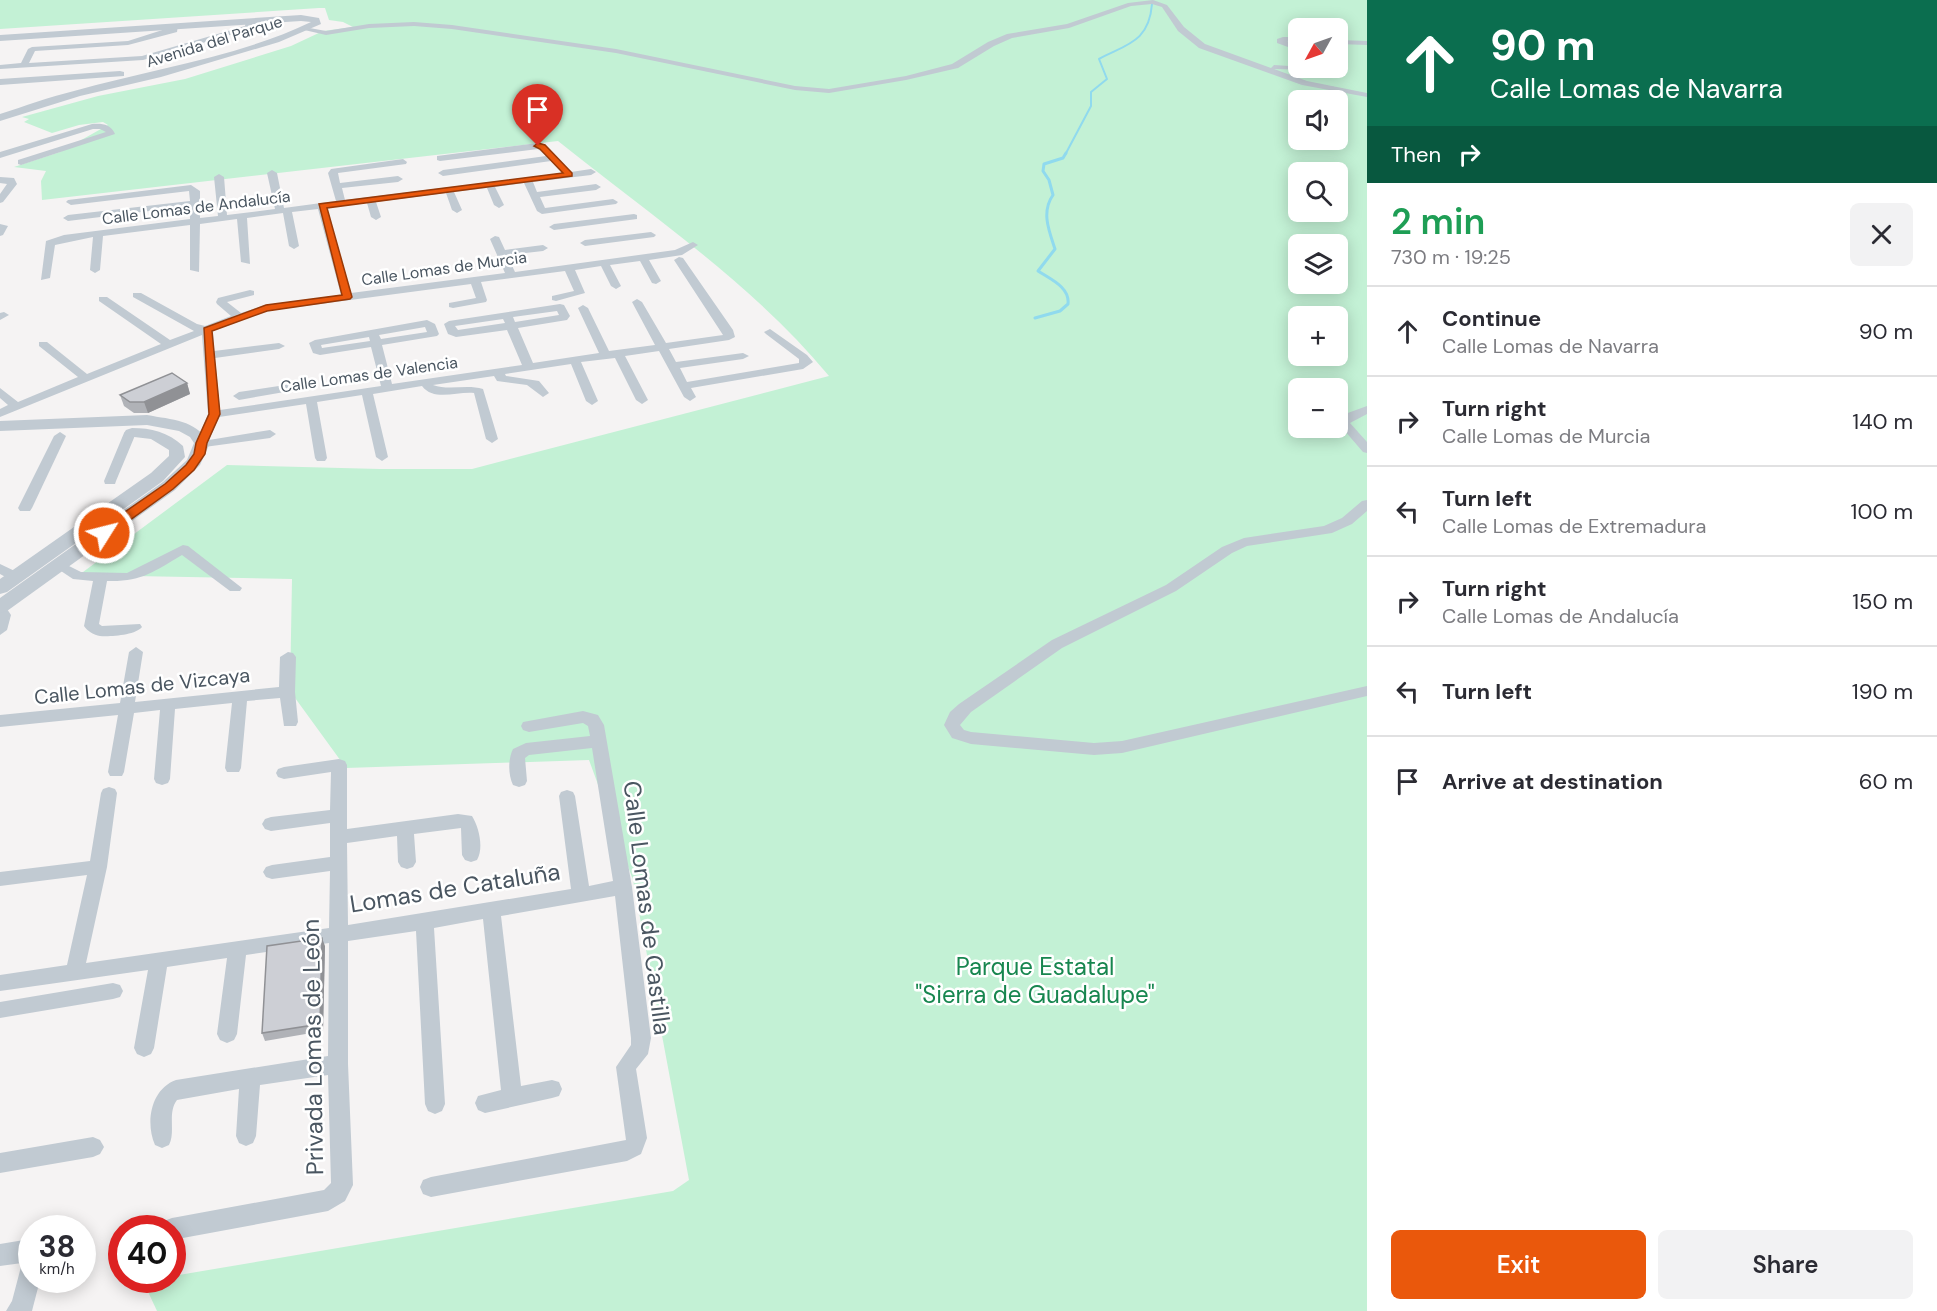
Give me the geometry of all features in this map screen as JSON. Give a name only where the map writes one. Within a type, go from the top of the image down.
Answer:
[{"type":"street","points":[[304,29],[326,33],[369,26],[414,24],[497,33],[616,51],[795,88],[829,91],[906,78],[955,66],[991,44],[1010,36],[1069,26],[1141,1],[1165,6],[1181,29],[1202,46],[1305,83],[1367,95]]},
{"type":"street","points":[[0,38],[307,18],[316,20]]},
{"type":"street","name":"Avenida del Parque","points":[[1,116],[60,92],[64,88],[62,80],[85,76],[153,72],[189,64],[276,40],[316,24],[316,20]]},
{"type":"street","name":"Avenida del Parque","points":[[1,116],[77,93],[157,75],[316,20]]},
{"type":"street","points":[[0,67],[143,58],[248,27],[249,22]]},
{"type":"street","points":[[24,66],[32,49],[128,43],[174,30],[175,27]]},
{"type":"street","points":[[1288,39],[1280,41],[1288,44]]},
{"type":"street","points":[[1348,42],[1367,43]]},
{"type":"street","points":[[1234,57],[1277,68],[1288,68]]},
{"type":"street","points":[[85,76],[88,62]]},
{"type":"street","points":[[0,82],[19,83],[157,75]]},
{"type":"street","points":[[0,87],[19,83]]},
{"type":"street","points":[[0,155],[98,125],[111,134],[21,162]]},
{"type":"street","points":[[440,158],[538,146],[569,175]]},
{"type":"street","points":[[443,173],[553,158]]},
{"type":"street","points":[[341,203],[333,173],[336,170],[403,162]]},
{"type":"street","name":"Calle Lomas de Andalucía","points":[[45,278],[50,243],[55,240],[591,172]]},
{"type":"street","points":[[272,173],[294,246]]},
{"type":"street","points":[[219,177],[223,218]]},
{"type":"street","points":[[336,186],[398,179]]},
{"type":"street","points":[[0,180],[11,180],[12,184],[0,200]]},
{"type":"street","points":[[526,180],[541,210],[613,202]]},
{"type":"street","points":[[490,185],[499,205]]},
{"type":"street","points":[[71,202],[182,188],[195,191],[195,270]]},
{"type":"street","points":[[534,195],[596,188]]},
{"type":"street","points":[[449,190],[457,210]]},
{"type":"street","points":[[370,200],[376,217]]},
{"type":"street","points":[[68,218],[195,203]]},
{"type":"street","points":[[322,206],[347,297]]},
{"type":"street","points":[[242,216],[246,262]]},
{"type":"street","points":[[554,227],[634,217]]},
{"type":"street","points":[[575,225],[616,286]]},
{"type":"street","points":[[95,270],[98,234]]},
{"type":"street","points":[[585,243],[651,235]]},
{"type":"street","points":[[495,239],[510,275]]},
{"type":"street","name":"Calle Lomas de Murcia","points":[[0,413],[266,308],[678,253],[693,245]]},
{"type":"street","points":[[501,253],[543,248]]},
{"type":"street","points":[[643,258],[657,281]]},
{"type":"street","name":"Calle Lomas de Valencia","points":[[214,414],[729,337],[727,330],[679,260]]},
{"type":"street","points":[[556,298],[580,293],[569,268]]},
{"type":"street","points":[[453,305],[482,300],[475,280]]},
{"type":"street","points":[[239,317],[221,302],[250,294]]},
{"type":"street","points":[[0,588],[176,480],[190,468],[200,454],[201,444],[214,414],[207,330],[193,327],[137,295]]},
{"type":"street","points":[[103,299],[170,345]]},
{"type":"street","points":[[637,302],[687,392],[798,368],[807,362],[770,332]]},
{"type":"street","points":[[582,308],[606,356]]},
{"type":"street","points":[[509,320],[529,368]]},
{"type":"street","points":[[374,338],[387,388]]},
{"type":"street","points":[[44,344],[87,379]]},
{"type":"street","points":[[210,355],[279,345]]},
{"type":"street","points":[[619,355],[642,400]]},
{"type":"street","points":[[674,366],[743,356]]},
{"type":"street","points":[[575,361],[592,401]]},
{"type":"street","points":[[498,372],[501,379],[507,381],[538,384],[543,393]]},
{"type":"street","points":[[425,382],[429,388],[443,392],[470,389],[479,391],[492,439]]},
{"type":"street","points":[[239,396],[292,388]]},
{"type":"street","points":[[275,390],[278,404]]},
{"type":"street","points":[[0,392],[17,407]]},
{"type":"street","points":[[367,392],[382,457]]},
{"type":"street","points":[[311,400],[321,458]]},
{"type":"street","points":[[1367,410],[1349,417],[1344,423],[1367,449]]},
{"type":"street","points":[[0,426],[147,420],[184,427],[196,434],[201,444]]},
{"type":"street","points":[[110,481],[130,433]]},
{"type":"street","points":[[0,438],[130,433],[156,435],[168,440],[177,449],[177,457],[157,477],[79,541],[59,565],[0,608],[4,615],[0,630]]},
{"type":"street","points":[[201,444],[270,434]]},
{"type":"street","points":[[25,508],[60,436]]},
{"type":"street","points":[[1367,504],[1347,521],[1327,530],[1244,542],[1227,550],[1171,588],[1057,644],[965,708],[956,716],[952,725],[958,734],[971,738],[1094,748],[1122,747],[1367,691]]},
{"type":"street","points":[[59,565],[72,574],[101,577],[137,575],[183,549],[235,588]]},
{"type":"street","points":[[0,568],[16,577]]},
{"type":"street","points":[[101,577],[91,626],[100,631],[135,627]]},
{"type":"street","points":[[116,772],[136,652]]},
{"type":"street","points":[[288,657],[287,692],[290,722]]},
{"type":"street","name":"Calle Lomas de Vizcaya","points":[[0,722],[287,692]]},
{"type":"street","points":[[233,768],[240,697]]},
{"type":"street","points":[[162,779],[168,704]]},
{"type":"street","name":"Calle Lomas de Castilla","points":[[431,1187],[627,1151],[634,1147],[637,1138],[626,1067],[641,1048],[641,1038],[623,887],[596,725],[592,719],[583,717],[529,726]]},
{"type":"street","points":[[519,781],[517,758],[519,753],[526,749],[598,741]]},
{"type":"street","name":"Privada Lomas de León","points":[[186,1226],[328,1200],[337,1194],[342,1185],[338,1064],[339,765],[284,772]]},
{"type":"street","points":[[75,972],[98,867],[109,793]]},
{"type":"street","name":"Lomas de Cataluña","points":[[567,796],[581,894]]},
{"type":"street","points":[[271,824],[339,815]]},
{"type":"street","points":[[339,837],[458,820],[466,821],[470,827],[471,855]]},
{"type":"street","points":[[405,829],[407,862]]},
{"type":"street","points":[[272,872],[339,863]]},
{"type":"street","points":[[0,879],[98,867]]},
{"type":"street","name":"Lomas de Cataluña","points":[[0,983],[425,922],[623,887]]},
{"type":"street","points":[[491,909],[512,1096]]},
{"type":"street","points":[[425,922],[435,1104]]},
{"type":"street","points":[[227,1034],[238,949]]},
{"type":"street","points":[[144,1048],[159,960]]},
{"type":"street","points":[[0,1010],[113,991]]},
{"type":"street","points":[[162,1138],[163,1102],[167,1094],[176,1089],[338,1064]]},
{"type":"street","points":[[246,1136],[250,1079]]},
{"type":"street","points":[[485,1103],[552,1089]]},
{"type":"street","points":[[0,1163],[93,1148]]},
{"type":"street","points":[[0,1256],[18,1252]]},
{"type":"street","points":[[18,1311],[22,1307],[25,1293]]},
{"type":"green space","name":"Parque Estatal \"Sierra de Guadalupe\"","points":[[0,0],[1367,0],[1367,1311],[157,1311],[149,1293],[186,1293],[186,1274],[673,1191],[689,1180],[633,880],[589,760],[346,768],[290,691],[292,579],[79,575],[227,465],[472,469],[829,376],[768,311],[734,281],[558,141],[42,200],[41,181],[46,171],[14,167],[60,152],[108,125],[103,122],[79,125],[52,133],[24,122],[29,119],[22,117],[98,96],[185,79],[291,46],[323,31],[353,27],[343,22],[329,20],[325,8],[0,29]]},
{"type":"building","points":[[172,373],[187,383],[144,402],[130,402],[120,395]]},
{"type":"building","points":[[322,938],[320,1024],[262,1033],[267,946]]},
{"type":"waterway","points":[[1065,155],[1091,106],[1091,92],[1107,79],[1099,59],[1127,45],[1141,34],[1150,17],[1152,4]]},
{"type":"waterway","points":[[1035,318],[1060,311],[1068,304],[1063,288],[1038,271],[1055,249],[1047,215],[1049,201],[1053,195],[1049,180],[1043,171],[1044,164],[1063,158],[1066,153]]},
{"type":"route","points":[[104,533],[169,486],[190,468],[200,454],[214,414],[207,330],[266,308],[347,297],[322,206],[569,175],[542,147],[538,146]]}]
